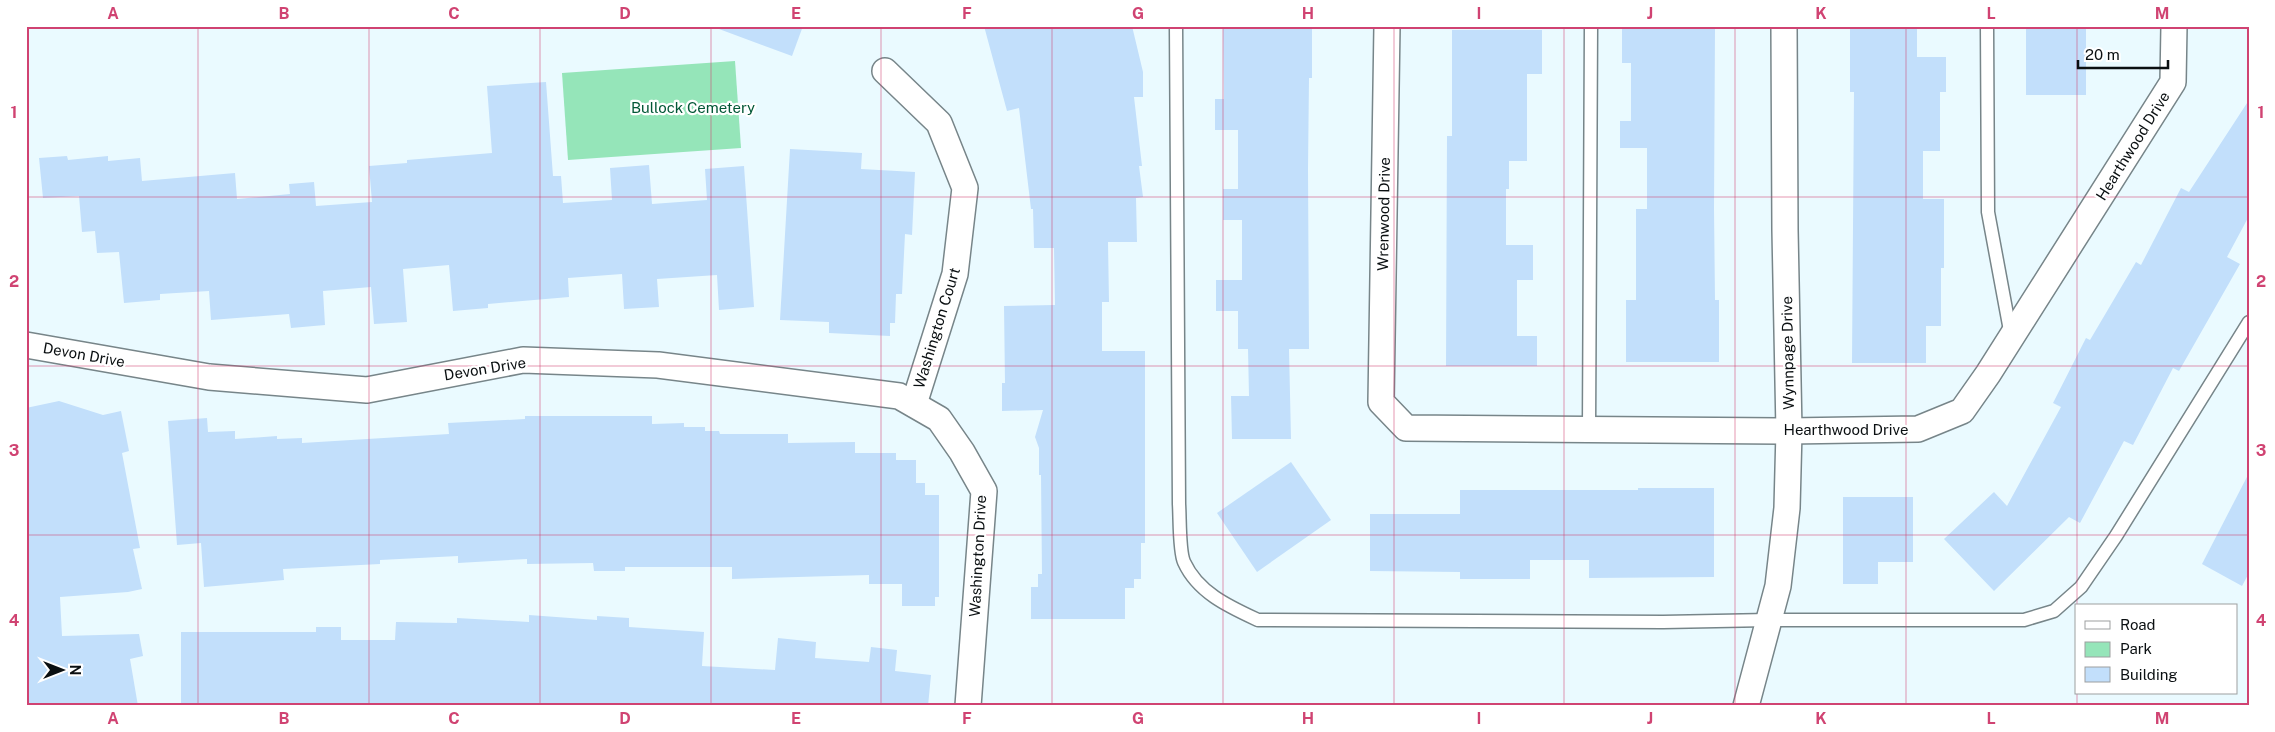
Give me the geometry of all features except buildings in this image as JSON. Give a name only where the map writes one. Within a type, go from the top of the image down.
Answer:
[{"type":"street","name":"Wrenwood Drive","points":[[1381,402],[1387,26]]},
{"type":"street","name":"Wynnpage Drive","points":[[1746,706],[1778,586],[1787,508],[1790,431],[1784,230],[1784,26]]},
{"type":"street","name":"Hearthwood Drive","points":[[1381,402],[1406,428],[1790,431],[1918,429],[1962,411],[2011,338],[2173,82],[2174,26]]},
{"type":"street","name":"Washington Court","points":[[885,71],[939,122],[965,188],[955,274],[914,404]]},
{"type":"street","name":"Devon Drive","points":[[26,345],[209,377],[367,390],[523,360],[658,365],[900,396],[939,419]]},
{"type":"street","name":"Washington Drive","points":[[939,419],[962,452],[984,491],[968,706]]},
{"type":"lane","points":[[1176,26],[1179,504],[1184,561],[1201,587],[1226,604],[1258,620],[1663,622],[2024,620],[2054,611],[2080,587],[2116,536],[2249,322]]},
{"type":"lane","points":[[1589,429],[1591,26]]},
{"type":"lane","points":[[1987,26],[1988,212],[2011,338]]},
{"type":"green space","name":"Bullock Cemetery","points":[[735,61],[741,148],[568,160],[562,73]]}]
